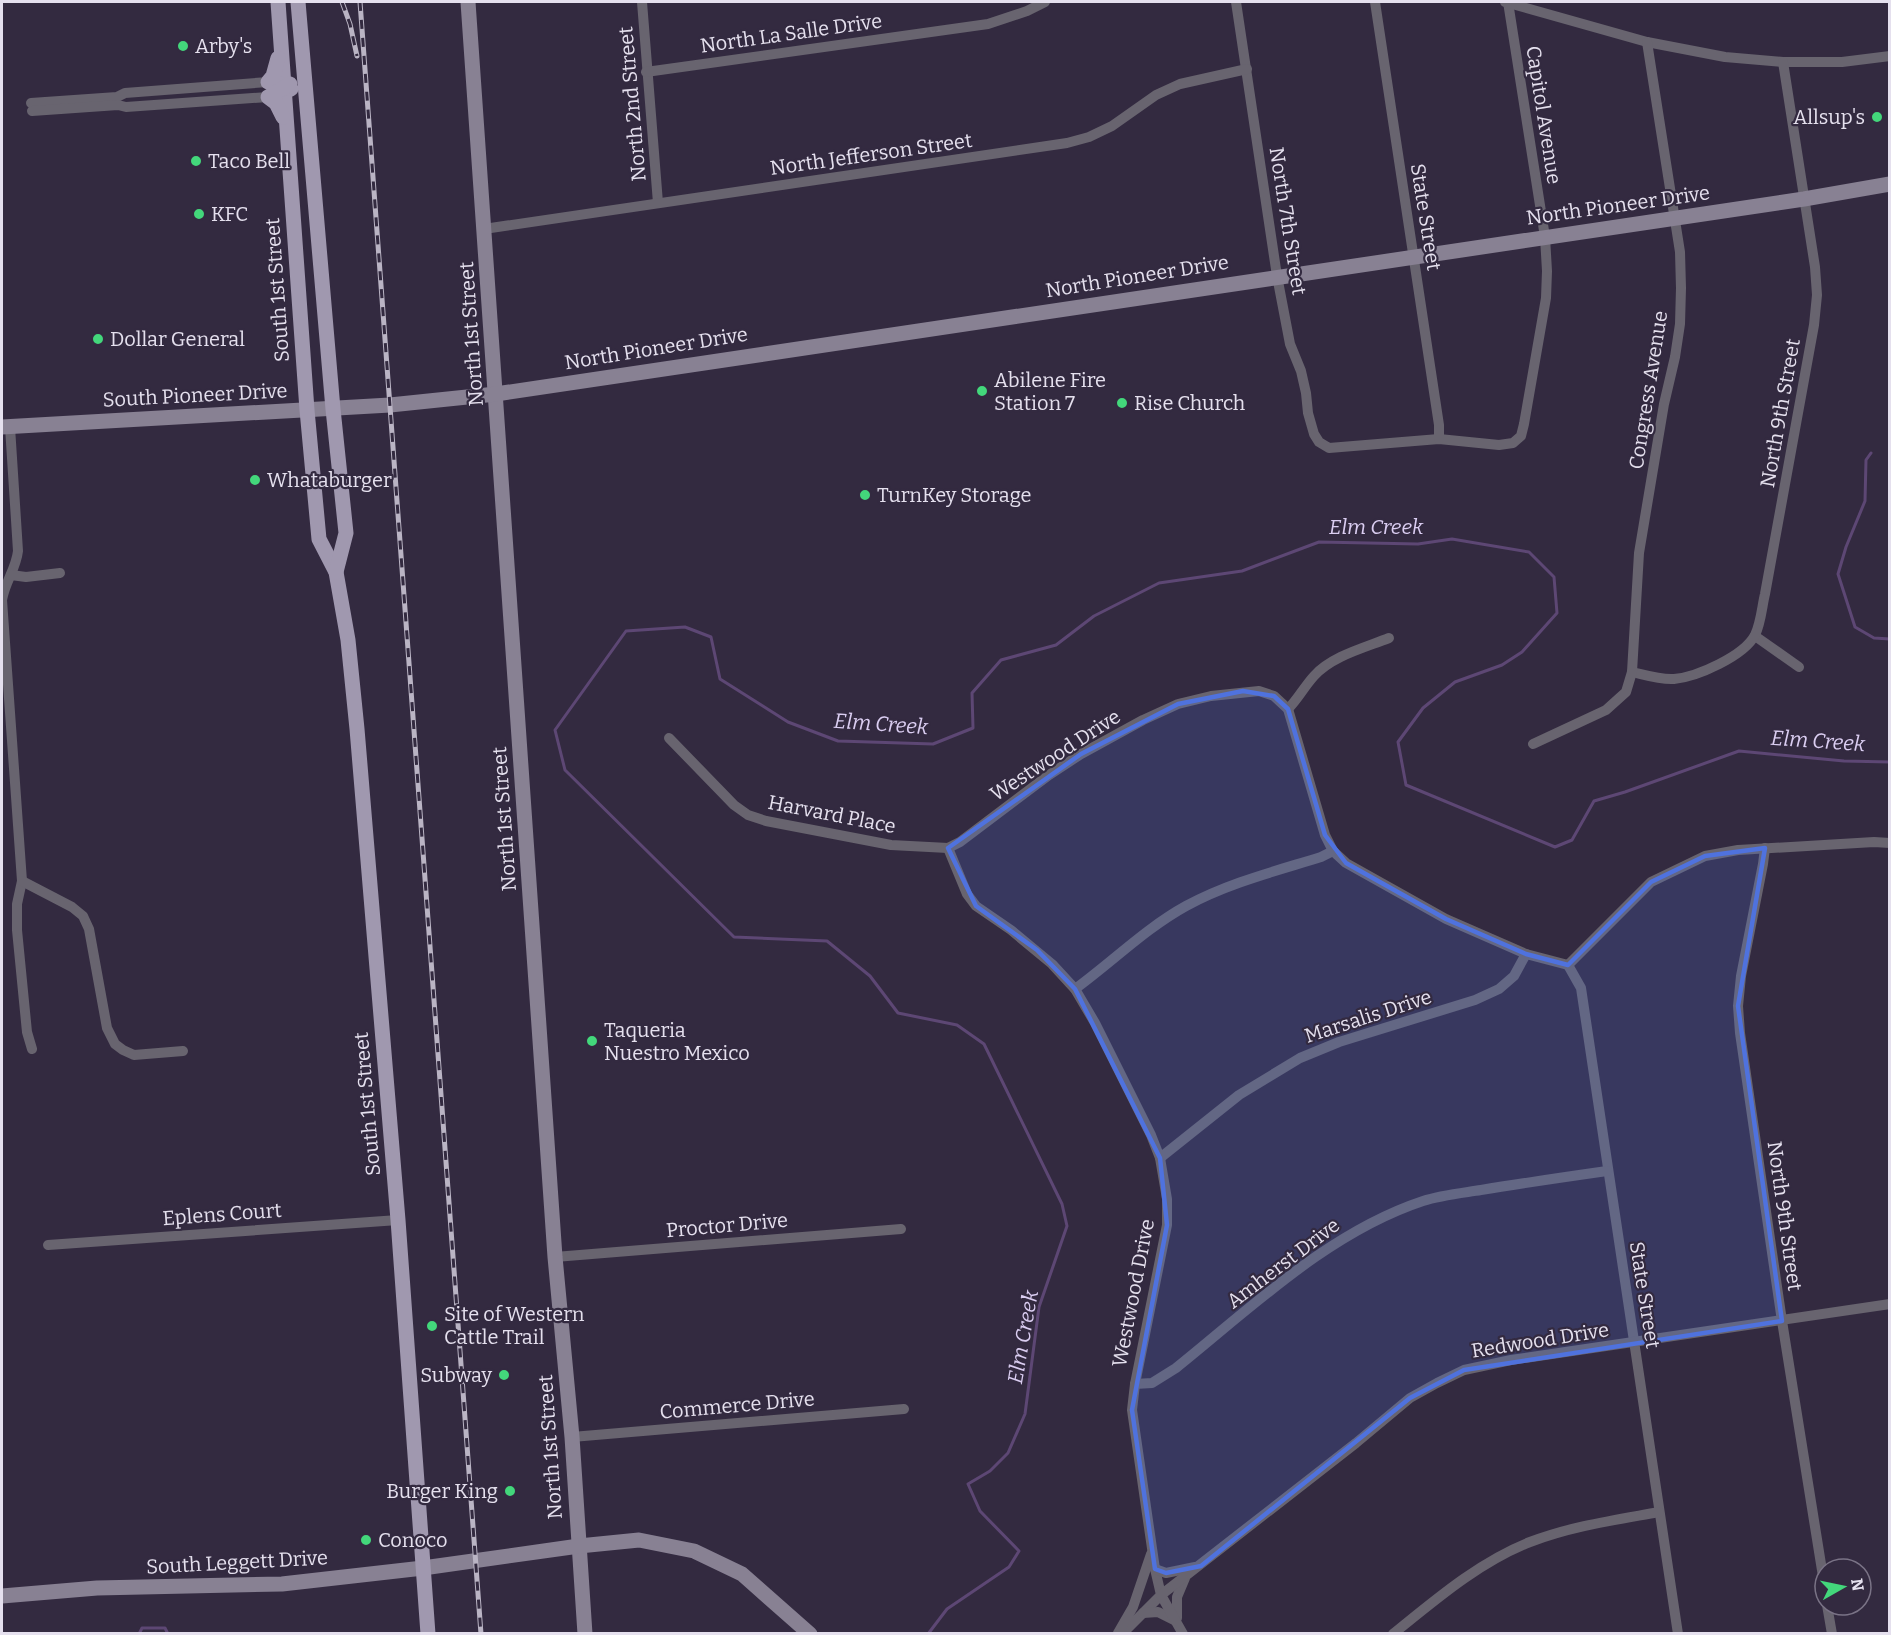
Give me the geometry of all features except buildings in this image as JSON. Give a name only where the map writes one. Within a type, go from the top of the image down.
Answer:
[{"type":"main road","name":"South 1st Street","points":[[278,2],[307,410],[319,539],[336,572],[348,640],[357,729],[398,1220],[428,1634]]},
{"type":"main road","name":"South 1st Street","points":[[298,2],[306,111],[346,533],[336,572]]},
{"type":"main road","points":[[268,90],[276,68],[281,43]]},
{"type":"main road","points":[[268,90],[284,87],[294,80],[303,68]]},
{"type":"main road","points":[[284,87],[299,98],[306,111]]},
{"type":"main road","points":[[268,90],[286,125]]},
{"type":"street","name":"North 1st Street","points":[[468,2],[555,1257],[572,1437],[585,1634]]},
{"type":"street","name":"North 2nd Street","points":[[642,2],[658,203]]},
{"type":"street","name":"North La Salle Drive","points":[[646,72],[988,24],[1027,11],[1045,2]]},
{"type":"street","name":"North 7th Street","points":[[1236,2],[1277,276],[1290,344],[1301,371],[1314,434],[1319,442],[1329,448],[1439,439]]},
{"type":"street","name":"State Street","points":[[1375,2],[1439,425],[1439,439]]},
{"type":"street","points":[[1506,2],[1647,42],[1725,57],[1783,62],[1842,62],[1890,56]]},
{"type":"street","name":"Capitol Avenue","points":[[1439,439],[1499,445],[1513,443],[1521,436],[1546,298],[1545,237],[1506,2]]},
{"type":"street","name":"Congress Avenue","points":[[1533,744],[1606,710],[1626,692],[1635,654],[1639,553],[1680,324],[1680,252],[1647,42]]},
{"type":"street","name":"North 9th Street","points":[[1755,636],[1765,594],[1814,325],[1817,296],[1815,267],[1783,62]]},
{"type":"street","name":"North Jefferson Street","points":[[484,229],[1067,143],[1112,126],[1139,104],[1172,88],[1212,76],[1247,69]]},
{"type":"street","points":[[31,107],[118,105],[126,107],[268,90]]},
{"type":"street","name":"North Pioneer Drive","points":[[390,405],[496,394],[1804,199],[1890,184]]},
{"type":"street","name":"South Pioneer Drive","points":[[6,427],[390,405]]},
{"type":"street","points":[[6,427],[18,551],[11,575],[4,587],[2,600],[22,881],[16,904],[17,930],[27,1032],[32,1049]]},
{"type":"street","points":[[11,575],[26,577],[60,573]]},
{"type":"street","points":[[1632,672],[1673,679],[1705,671],[1738,652],[1755,636],[1799,667]]},
{"type":"street","points":[[1389,638],[1324,667],[1314,675],[1288,709],[1325,835],[1333,851],[1346,863],[1446,919],[1526,954],[1568,965],[1652,882],[1705,856],[1765,848],[1890,843]]},
{"type":"street","name":"Westwood Drive","points":[[1183,1634],[1161,1595],[1155,1569],[1132,1410],[1135,1384],[1167,1225],[1167,1199],[1160,1158],[1120,1072],[1075,989],[1037,950],[976,906],[967,894],[948,848],[960,842],[1049,775],[1081,754],[1143,720],[1178,704],[1211,696],[1259,691],[1274,696],[1288,709]]},
{"type":"street","name":"Harvard Place","points":[[669,738],[734,805],[748,815],[766,821],[891,845],[948,848]]},
{"type":"street","name":"North 9th Street","points":[[1765,848],[1741,976],[1738,1006],[1740,1033],[1782,1321],[1820,1557]]},
{"type":"street","points":[[1075,989],[1158,924],[1185,907],[1247,880],[1321,857],[1333,851]]},
{"type":"street","points":[[22,881],[83,916],[89,929],[107,1028],[115,1044],[134,1055],[183,1051]]},
{"type":"street","name":"Marsalis Drive","points":[[1160,1158],[1239,1095],[1300,1058],[1340,1042],[1475,1000],[1499,989],[1514,976],[1526,954]]},
{"type":"street","name":"State Street","points":[[1568,965],[1581,988],[1678,1634]]},
{"type":"street","name":"Amherst Drive","points":[[1135,1384],[1152,1383],[1176,1368],[1326,1248],[1394,1212],[1425,1200],[1464,1192],[1607,1171]]},
{"type":"street","name":"Eplens Court","points":[[48,1245],[398,1220]]},
{"type":"street","name":"Proctor Drive","points":[[555,1257],[901,1229]]},
{"type":"street","name":"Redwood Drive","points":[[1161,1595],[1201,1566],[1403,1404],[1464,1370],[1511,1360],[1890,1304]]},
{"type":"street","name":"Commerce Drive","points":[[572,1437],[904,1409]]},
{"type":"street","points":[[1393,1634],[1438,1596],[1528,1543],[1575,1527],[1659,1512]]},
{"type":"street","name":"South Leggett Drive","points":[[2,1596],[97,1588],[282,1584],[639,1540],[694,1551],[742,1574],[810,1634]]},
{"type":"street","points":[[1118,1634],[1133,1606],[1153,1548]]},
{"type":"street","points":[[1155,1569],[1166,1573],[1201,1566]]},
{"type":"street","points":[[1143,1613],[1158,1612],[1177,1621],[1177,1597],[1185,1578]]},
{"type":"street","points":[[1122,1634],[1161,1595]]},
{"type":"street","points":[[1829,1617],[1832,1634]]},
{"type":"highlighted area","points":[[1243,691],[1274,696],[1288,709],[1325,835],[1346,863],[1446,919],[1526,954],[1568,965],[1651,882],[1705,856],[1765,848],[1738,1006],[1782,1321],[1464,1370],[1410,1398],[1201,1566],[1166,1573],[1155,1569],[1132,1410],[1167,1225],[1160,1158],[1075,989],[1037,950],[976,906],[948,848],[1081,754],[1178,704]]},
{"type":"waterway","name":"Elm Creek","points":[[1871,453],[1866,460],[1865,501],[1846,547],[1838,574],[1855,627],[1874,638],[1890,639]]},
{"type":"waterway","name":"Elm Creek","points":[[928,1634],[947,1609],[1009,1567],[1019,1551],[980,1511],[968,1484],[990,1471],[1008,1453],[1025,1414],[1039,1307],[1067,1226],[1062,1204],[984,1044],[957,1025],[898,1013],[870,976],[827,941],[734,937],[565,770],[555,730],[626,631],[685,627],[711,637],[720,679],[788,722],[838,741],[933,744],[973,728],[972,693],[1001,660],[1056,645],[1094,616],[1159,583],[1242,571],[1319,542],[1418,544],[1452,539],[1529,552],[1554,577],[1557,613],[1522,652],[1502,665],[1455,682],[1423,708],[1398,742],[1406,785],[1555,847],[1572,840],[1594,801],[1739,751],[1844,761],[1890,762]]},
{"type":"waterway","name":"Elm Creek","points":[[139,1634],[142,1628],[165,1628],[168,1634]]},
{"type":"railway","points":[[342,2],[350,24],[357,56]]},
{"type":"railway","points":[[360,2],[481,1634]]},
{"type":"place","name":"Arby's","points":[[183,46]]},
{"type":"place","name":"Allsup's","points":[[1877,117]]},
{"type":"place","name":"Taco Bell","points":[[196,161]]},
{"type":"place","name":"KFC","points":[[199,214]]},
{"type":"place","name":"Dollar General","points":[[98,339]]},
{"type":"place","name":"Abilene Fire Station 7","points":[[982,391]]},
{"type":"place","name":"Rise Church","points":[[1122,403]]},
{"type":"place","name":"Whataburger","points":[[255,480]]},
{"type":"place","name":"TurnKey Storage","points":[[865,495]]},
{"type":"place","name":"Taqueria Nuestro Mexico","points":[[592,1041]]},
{"type":"place","name":"Site of Western Cattle Trail","points":[[432,1326]]},
{"type":"place","name":"Subway","points":[[504,1375]]},
{"type":"place","name":"Burger King","points":[[510,1491]]},
{"type":"place","name":"Conoco","points":[[366,1540]]}]
